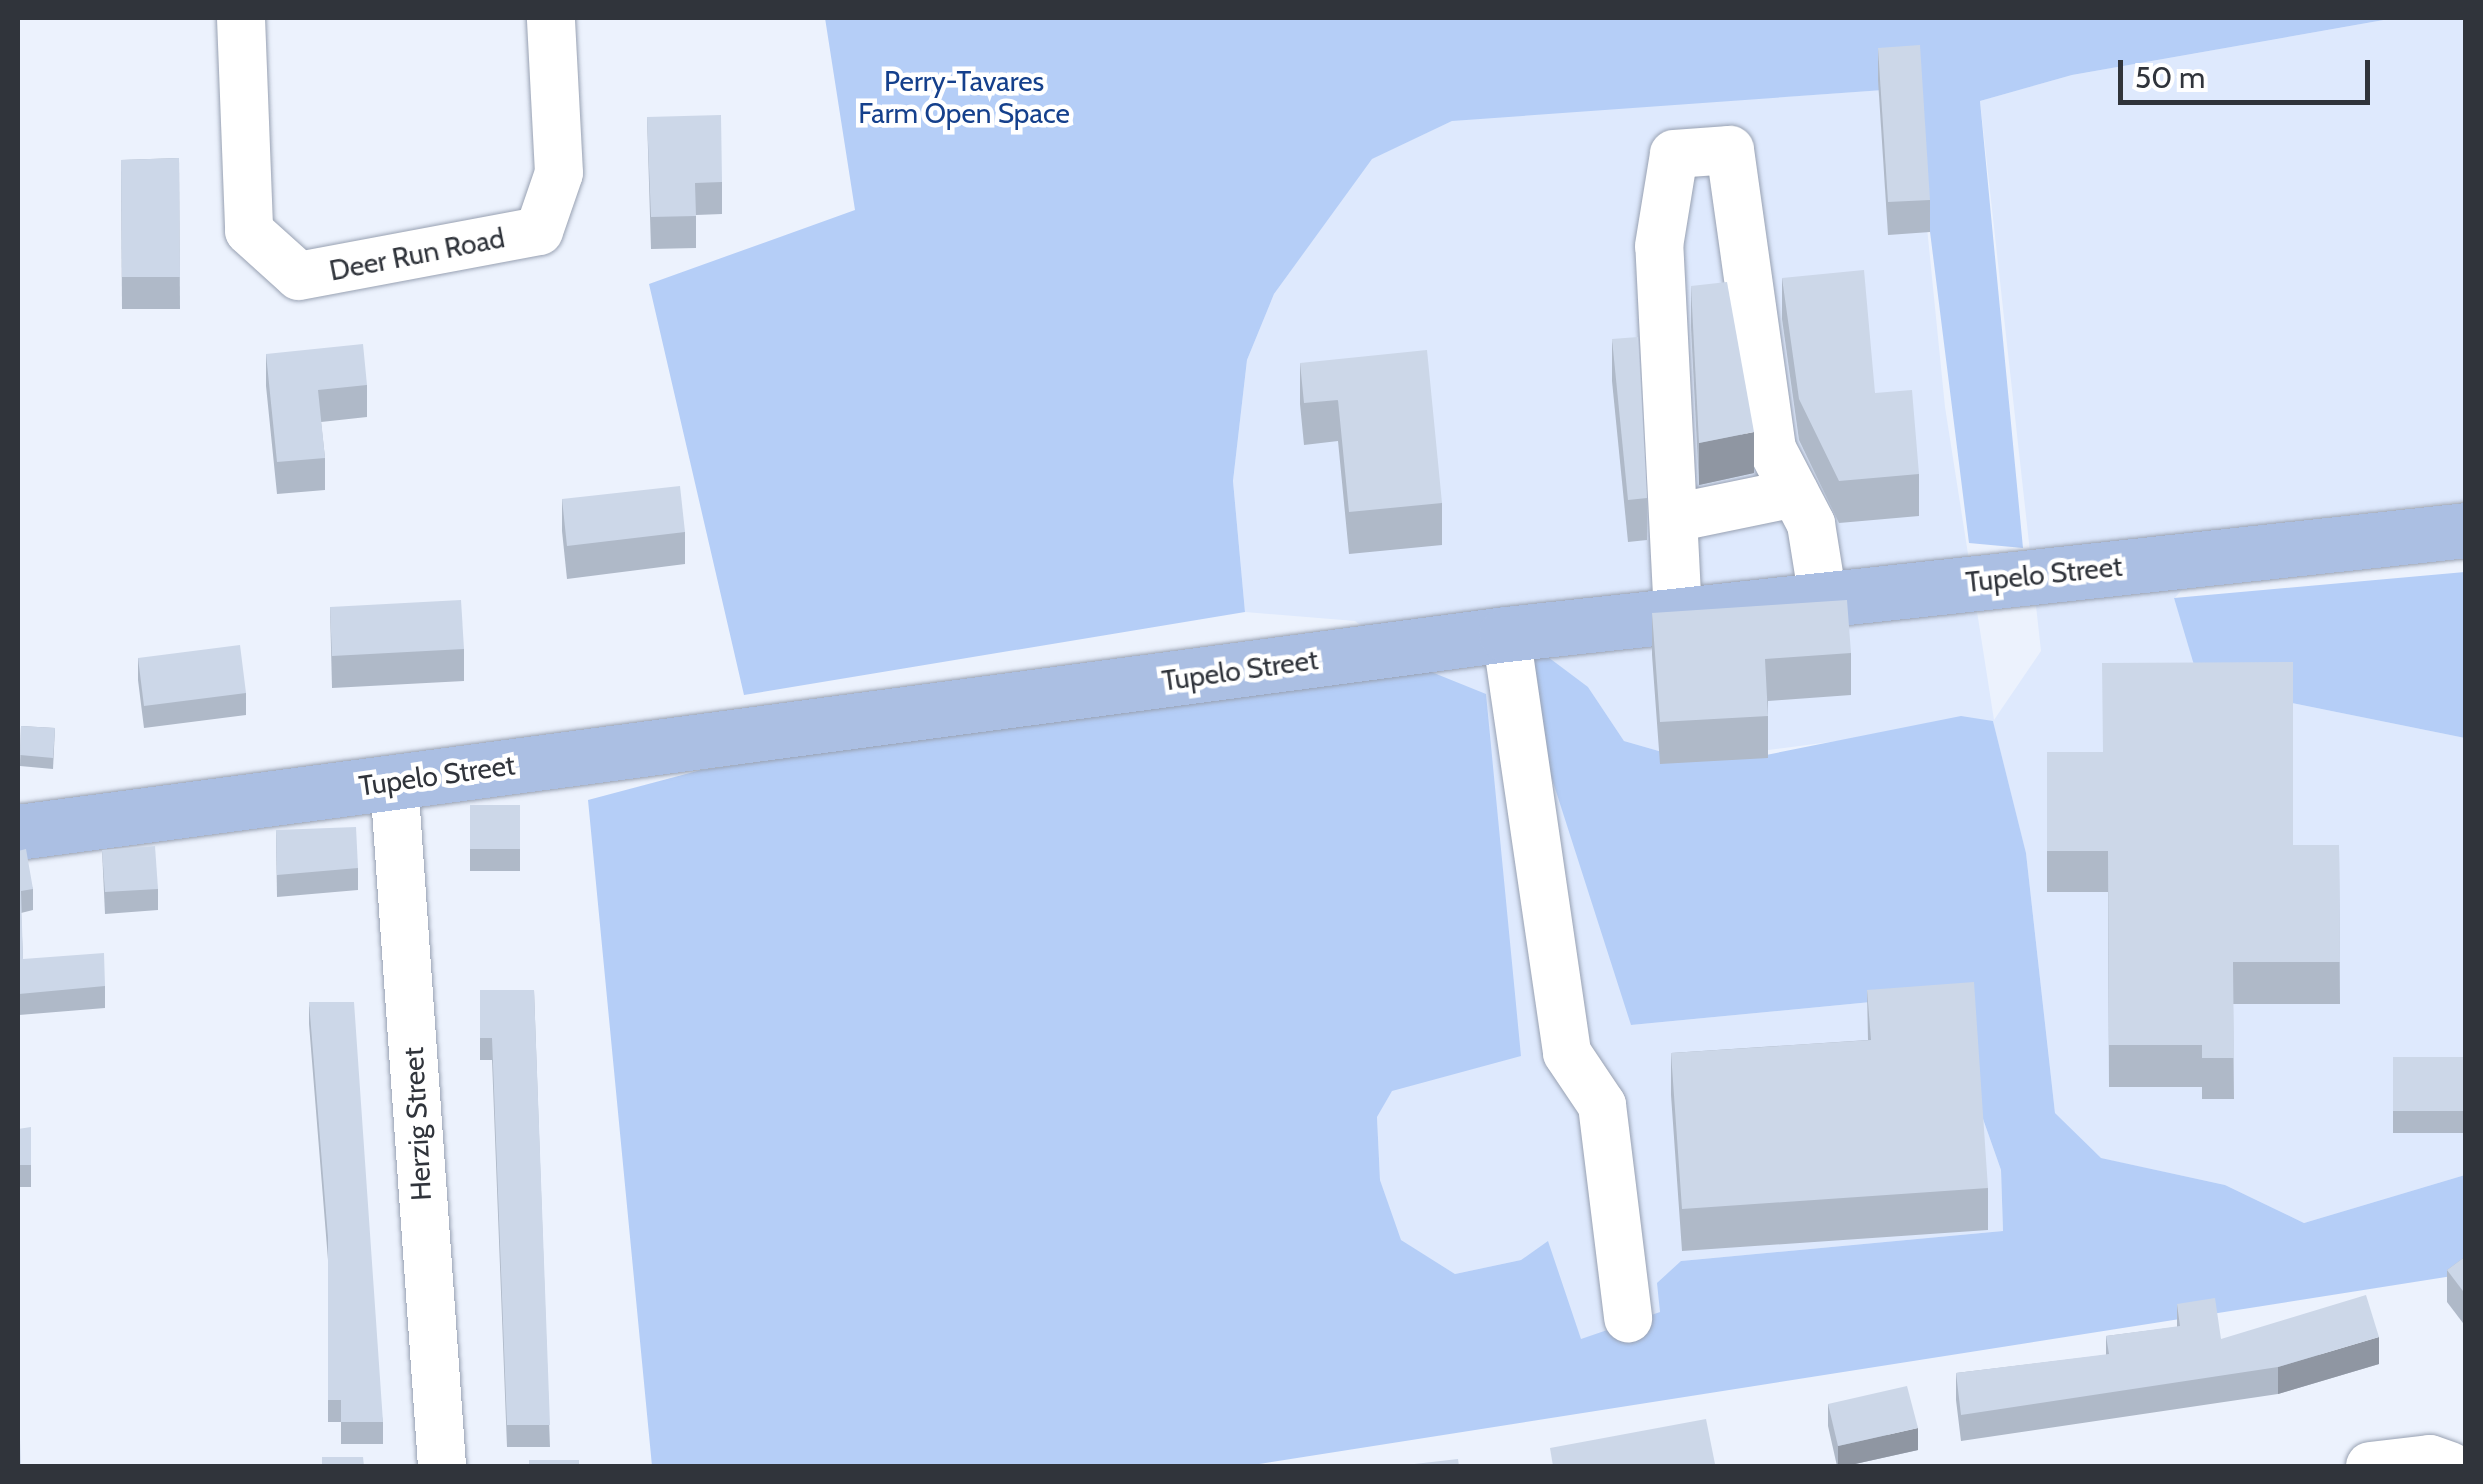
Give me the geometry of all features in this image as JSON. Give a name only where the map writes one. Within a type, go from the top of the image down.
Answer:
[{"type":"main road","name":"Tupelo Street","points":[[18,832],[1506,634],[2466,530]]},
{"type":"street","name":"Deer Run Road","points":[[241,18],[249,230],[299,276],[539,230],[558,173],[552,18]]},
{"type":"street","points":[[1678,615],[1679,517],[1659,246],[1674,154],[1730,150],[1772,449],[1811,524],[1823,599]]},
{"type":"street","points":[[1679,517],[1795,493]]},
{"type":"street","points":[[1506,634],[1567,1053],[1602,1105],[1628,1318]]},
{"type":"street","name":"Herzig Street","points":[[394,780],[442,1466]]},
{"type":"street","points":[[2370,1466],[2430,1459],[2450,1466]]},
{"type":"shaded area","points":[[2395,18],[2465,18],[2465,501],[2234,528],[2174,599],[2287,702],[2465,738],[2465,1175],[2304,1223],[2225,1185],[2100,1158],[2055,1113],[2026,853],[1993,721],[1690,760],[1624,741],[1588,687],[1631,1025],[1902,999],[1953,1034],[2001,1170],[2003,1231],[1681,1261],[1661,1312],[1580,1340],[1548,1242],[1521,1260],[1455,1274],[1400,1240],[1380,1180],[1377,1117],[1392,1090],[1419,667],[1355,621],[1245,612],[1233,481],[1247,360],[1274,294],[1371,159],[1456,119],[1913,88],[1945,407],[1994,720],[2041,651],[1980,101],[2072,75]]},
{"type":"green space","name":"Perry-Tavares Farm Open Space","points":[[825,18],[2395,18],[2072,75],[1980,101],[2023,548],[1969,543],[1912,88],[1452,121],[1372,159],[1274,294],[1247,360],[1233,481],[1245,612],[744,695],[649,284],[855,210]]},
{"type":"green space","points":[[2465,572],[2465,738],[2287,702],[2194,665],[2174,598]]},
{"type":"green space","points":[[1540,651],[1588,687],[1624,741],[1690,760],[1756,757],[1961,716],[1993,721],[2026,853],[2055,1113],[2101,1158],[2225,1185],[2304,1223],[2465,1175],[2465,1274],[1246,1466],[652,1466],[588,800],[701,770],[1419,667],[1486,694],[1521,1056],[1392,1091],[1377,1117],[1380,1180],[1401,1240],[1455,1274],[1521,1260],[1548,1241],[1581,1339],[1660,1312],[1657,1283],[1681,1261],[2003,1231],[2001,1170],[1953,1034],[1902,999],[1631,1025],[1519,676]]},
{"type":"building","points":[[1920,45],[1930,200],[1888,202],[1878,48]]},
{"type":"building","points":[[721,115],[722,182],[695,183],[696,216],[651,217],[647,117]]},
{"type":"building","points":[[179,158],[180,277],[122,277],[121,160]]},
{"type":"building","points":[[1864,270],[1875,393],[1912,390],[1919,474],[1839,481],[1799,399],[1782,278]]},
{"type":"building","points":[[1727,282],[1754,432],[1699,443],[1691,286]]},
{"type":"building","points":[[1638,337],[1647,498],[1628,500],[1612,339]]},
{"type":"building","points":[[363,344],[367,385],[318,390],[325,458],[277,462],[266,354]]},
{"type":"building","points":[[1427,350],[1442,503],[1349,512],[1338,400],[1304,403],[1300,363]]},
{"type":"building","points":[[680,486],[685,532],[567,546],[562,499]]},
{"type":"building","points":[[461,600],[464,649],[332,656],[330,607]]},
{"type":"building","points":[[1847,600],[1851,653],[1765,659],[1768,716],[1660,722],[1652,613]]},
{"type":"building","points":[[240,645],[246,693],[144,706],[138,658]]},
{"type":"building","points":[[2293,662],[2293,845],[2339,845],[2340,962],[2233,962],[2234,1058],[2202,1058],[2202,1045],[2109,1045],[2108,851],[2047,851],[2047,752],[2103,752],[2102,663]]},
{"type":"building","points":[[21,726],[55,728],[53,758],[20,755]]},
{"type":"building","points":[[470,805],[520,805],[520,849],[470,849]]},
{"type":"building","points":[[356,827],[358,868],[277,875],[276,830]]},
{"type":"building","points":[[155,846],[158,889],[105,892],[102,850]]},
{"type":"building","points":[[26,849],[33,889],[21,891],[23,959],[104,953],[105,986],[19,994],[18,1060],[18,851]]},
{"type":"building","points":[[1974,982],[1988,1188],[1682,1209],[1671,1053],[1871,1040],[1867,990]]},
{"type":"building","points":[[480,990],[534,990],[550,1425],[507,1425],[492,1038],[480,1038]]},
{"type":"building","points":[[309,1002],[354,1002],[383,1422],[341,1422],[341,1400],[328,1400],[328,1238]]},
{"type":"building","points":[[2393,1057],[2466,1057],[2466,1111],[2393,1111]]},
{"type":"building","points":[[31,1127],[31,1165],[18,1165],[18,1129]]},
{"type":"building","points":[[2466,1256],[2466,1295],[2447,1270]]},
{"type":"building","points":[[2366,1295],[2379,1337],[2278,1367],[1961,1415],[1956,1373],[2109,1354],[2106,1336],[2180,1326],[2177,1304],[2215,1298],[2221,1339]]},
{"type":"building","points":[[1907,1386],[1918,1428],[1838,1446],[1828,1404]]},
{"type":"building","points":[[1706,1419],[1715,1464],[1553,1466],[1550,1448]]},
{"type":"building","points":[[18,1440],[21,1466],[18,1466]]},
{"type":"building","points":[[322,1457],[363,1457],[364,1466],[322,1466]]},
{"type":"building","points":[[1458,1459],[1459,1466],[1397,1466]]},
{"type":"building","points":[[529,1460],[579,1460],[579,1466],[529,1466]]}]
